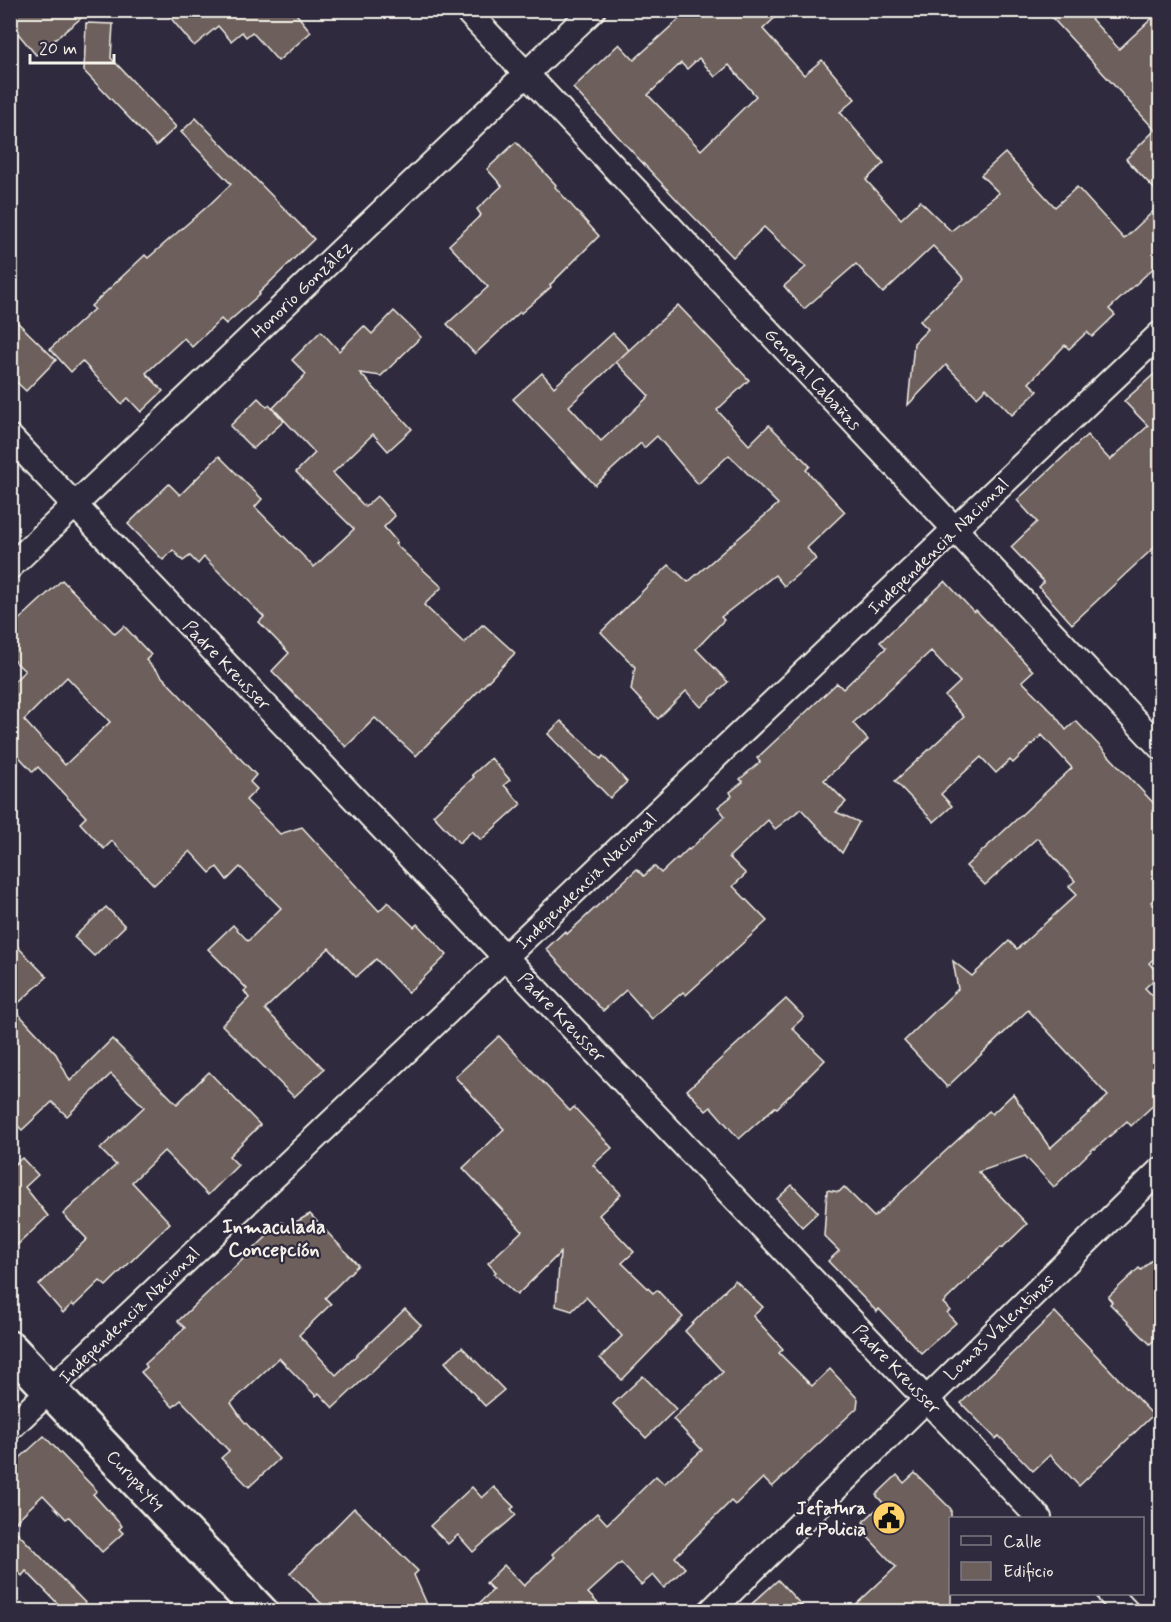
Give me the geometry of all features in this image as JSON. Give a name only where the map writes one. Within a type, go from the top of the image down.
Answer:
[{"type":"street","name":"General Cabañas","points":[[466,10],[1161,747]]},
{"type":"street","name":"Honorio González","points":[[10,567],[593,10]]},
{"type":"street","name":"Independencia Nacional","points":[[10,1428],[1161,334]]},
{"type":"street","name":"Padre Kreusser","points":[[10,437],[1038,1517]]},
{"type":"street","name":"Lomas Valentinas","points":[[710,1611],[1161,1170]]},
{"type":"street","name":"Curupayty","points":[[10,1348],[261,1611]]},
{"type":"street","points":[[1112,1595],[1127,1611]]},
{"type":"building","points":[[10,10],[91,10],[36,55],[10,24]]},
{"type":"building","points":[[164,10],[293,10],[311,32],[278,61],[252,32],[246,37],[242,32],[231,41],[218,26],[194,46]]},
{"type":"building","points":[[689,10],[783,10],[763,29],[804,75],[822,60],[855,99],[840,112],[884,163],[866,180],[901,219],[920,201],[951,231],[999,193],[981,175],[1005,153],[1055,207],[1077,187],[1124,239],[1161,204],[1161,261],[1109,309],[1115,315],[1092,337],[1087,332],[1069,349],[1065,345],[1029,383],[1038,391],[1012,415],[986,388],[977,397],[946,365],[908,405],[914,343],[928,329],[920,321],[964,279],[933,246],[883,293],[856,264],[804,309],[784,286],[806,267],[764,227],[733,257],[573,88],[619,44],[634,60]],"holes":[[[699,58],[715,77],[729,65],[756,96],[701,150],[648,95],[681,63],[687,69]]]},
{"type":"building","points":[[1045,10],[1083,10],[1119,49],[1161,10],[1161,196],[1126,159],[1155,130]]},
{"type":"building","points":[[86,23],[113,24],[111,58],[176,127],[156,146],[84,71]]},
{"type":"building","points":[[196,118],[314,239],[260,294],[226,324],[221,319],[192,347],[184,338],[146,373],[163,391],[141,412],[128,398],[121,404],[82,361],[71,372],[50,349],[94,309],[91,306],[145,255],[148,258],[231,184],[181,132]]},
{"type":"building","points":[[516,142],[599,236],[550,285],[551,287],[475,354],[447,324],[488,287],[449,245],[481,215],[477,209],[502,186],[487,169]]},
{"type":"building","points":[[678,305],[749,380],[717,410],[749,445],[769,425],[810,466],[806,470],[845,512],[807,548],[816,559],[784,586],[775,575],[721,617],[724,620],[696,649],[728,682],[701,707],[686,691],[658,719],[631,690],[635,667],[601,632],[669,565],[688,582],[778,504],[729,455],[698,484],[657,436],[644,448],[641,443],[595,485],[513,399],[542,373],[554,387],[613,333],[629,350]],"holes":[[[616,362],[649,396],[601,441],[569,406]]]},
{"type":"building","points":[[394,311],[421,337],[381,376],[360,373],[412,429],[388,451],[373,434],[333,473],[365,507],[377,496],[395,516],[384,527],[397,542],[395,544],[442,587],[424,605],[464,643],[484,625],[515,653],[416,756],[375,718],[346,747],[272,671],[289,653],[259,622],[264,617],[204,557],[198,564],[190,556],[183,561],[173,550],[163,560],[128,524],[169,484],[180,495],[219,456],[262,499],[255,507],[314,567],[354,529],[296,472],[315,453],[273,408],[306,374],[292,360],[321,331],[339,351],[364,326],[372,334]]},
{"type":"building","points":[[10,315],[56,360],[26,391],[10,376]]},
{"type":"building","points":[[1161,368],[1161,541],[1072,624],[1039,587],[1044,582],[1011,547],[1037,522],[1017,500],[1087,435],[1110,460],[1148,426],[1124,401]]},
{"type":"building","points":[[258,398],[267,407],[269,405],[284,421],[253,449],[230,426]]},
{"type":"building","points":[[62,580],[115,634],[124,626],[151,655],[146,660],[256,775],[250,782],[257,789],[246,800],[280,834],[302,827],[379,911],[388,902],[414,927],[417,924],[447,955],[408,993],[376,959],[356,977],[329,948],[265,1009],[324,1069],[294,1097],[222,1025],[249,998],[244,991],[247,989],[208,949],[233,925],[248,941],[281,908],[240,867],[227,880],[217,867],[210,873],[190,851],[154,885],[112,841],[104,849],[80,823],[86,817],[38,767],[33,772],[10,747],[10,685],[25,671],[10,657],[10,628]],"holes":[[[67,677],[110,722],[65,765],[24,720]]]},
{"type":"building","points":[[945,581],[974,612],[976,610],[1033,671],[1022,681],[1066,730],[1076,721],[1161,811],[1161,893],[1151,902],[1161,912],[1161,952],[1149,963],[1159,975],[1145,988],[1161,1004],[1161,1098],[1131,1126],[1127,1121],[1094,1148],[1054,1187],[1025,1156],[978,1172],[1027,1224],[943,1303],[950,1310],[947,1313],[956,1323],[921,1353],[828,1261],[839,1251],[824,1236],[827,1190],[839,1192],[844,1187],[874,1217],[989,1111],[992,1114],[1013,1094],[1050,1148],[1108,1096],[1028,1010],[947,1087],[904,1041],[958,989],[953,961],[972,976],[1009,941],[1017,949],[1077,894],[1069,886],[1075,881],[1037,838],[985,885],[966,866],[1072,768],[1042,735],[1013,763],[1010,760],[996,773],[981,757],[941,794],[952,806],[934,822],[895,781],[964,717],[945,696],[960,682],[931,651],[853,723],[868,740],[824,780],[846,802],[836,812],[859,822],[842,853],[801,809],[775,829],[768,820],[729,857],[746,874],[733,886],[767,921],[686,995],[683,992],[652,1019],[626,990],[603,1011],[546,949],[565,931],[567,934],[637,869],[644,876],[654,866],[661,873],[689,850],[725,816],[718,807],[732,796],[730,792],[743,782],[740,779],[760,762],[757,758],[837,683],[843,689],[886,648],[880,642]]},
{"type":"building","points":[[561,721],[601,759],[603,756],[627,782],[610,798],[548,734]]},
{"type":"building","points":[[491,758],[510,780],[504,785],[521,804],[481,840],[472,831],[459,843],[433,815]]},
{"type":"building","points":[[106,907],[125,926],[94,956],[74,937]]},
{"type":"building","points":[[10,939],[47,977],[13,1008],[56,1054],[70,1081],[112,1039],[177,1104],[209,1072],[260,1125],[229,1156],[238,1165],[208,1195],[164,1151],[132,1182],[170,1223],[106,1286],[100,1281],[74,1306],[72,1304],[63,1313],[39,1285],[87,1239],[63,1214],[116,1165],[100,1149],[144,1107],[111,1074],[67,1116],[52,1102],[22,1130],[10,1118]]},
{"type":"building","points":[[786,999],[804,1017],[792,1028],[825,1060],[777,1108],[775,1107],[739,1139],[711,1107],[706,1111],[687,1090]]},
{"type":"building","points":[[499,1036],[570,1111],[574,1107],[612,1148],[593,1165],[621,1194],[599,1215],[634,1252],[622,1263],[653,1293],[657,1290],[683,1317],[622,1380],[600,1358],[622,1336],[586,1297],[572,1311],[556,1306],[560,1253],[517,1295],[494,1274],[496,1272],[488,1263],[522,1231],[463,1168],[504,1129],[455,1077]]},
{"type":"building","points":[[22,1158],[38,1175],[25,1187],[48,1216],[10,1252],[10,1168]]},
{"type":"building","points":[[792,1185],[818,1212],[802,1227],[777,1199]]},
{"type":"building","points":[[310,1214],[358,1265],[325,1298],[331,1304],[299,1335],[336,1375],[405,1309],[421,1325],[333,1408],[319,1393],[316,1396],[279,1358],[231,1403],[242,1419],[279,1459],[249,1487],[221,1458],[229,1451],[181,1400],[173,1407],[141,1372],[147,1367],[145,1364],[185,1328],[178,1321],[282,1222],[287,1227]]},
{"type":"building","points":[[1161,1251],[1161,1334],[1150,1344],[1110,1304],[1112,1302],[1108,1297]]},
{"type":"building","points":[[735,1280],[763,1307],[753,1316],[783,1349],[779,1353],[812,1386],[830,1369],[858,1399],[857,1408],[772,1487],[763,1478],[735,1505],[731,1501],[675,1557],[685,1568],[664,1588],[653,1575],[641,1585],[621,1563],[588,1593],[605,1611],[471,1611],[493,1590],[486,1583],[504,1565],[524,1586],[555,1557],[552,1554],[597,1513],[607,1524],[656,1476],[664,1484],[702,1450],[673,1419],[723,1372],[685,1331]]},
{"type":"building","points":[[1055,1312],[1153,1415],[1079,1486],[1050,1455],[1033,1471],[999,1436],[996,1439],[961,1403]]},
{"type":"building","points":[[462,1347],[504,1390],[485,1406],[445,1362]]},
{"type":"building","points":[[643,1376],[676,1409],[646,1438],[613,1404]]},
{"type":"building","points":[[44,1436],[97,1491],[93,1494],[122,1526],[119,1529],[123,1533],[102,1552],[69,1517],[66,1519],[43,1495],[11,1526],[93,1611],[65,1611],[26,1571],[22,1576],[10,1564],[10,1467]]},
{"type":"building","points":[[915,1473],[951,1509],[951,1517],[949,1517],[949,1595],[951,1595],[951,1611],[849,1611],[896,1567],[864,1533],[869,1528],[863,1522],[883,1503],[876,1495],[897,1475],[904,1483]]},
{"type":"building","points":[[472,1487],[482,1498],[494,1487],[514,1507],[511,1509],[516,1515],[473,1552],[458,1535],[448,1544],[430,1526]]},
{"type":"building","points":[[354,1508],[418,1571],[414,1575],[430,1611],[329,1611],[290,1573]]},
{"type":"building","points":[[778,1580],[807,1611],[744,1611]]},
{"type":"place","name":"Jefatura de Policia","points":[[889,1518]]},
{"type":"district","name":"Inmaculada Concepción","points":[[274,1238]]}]
